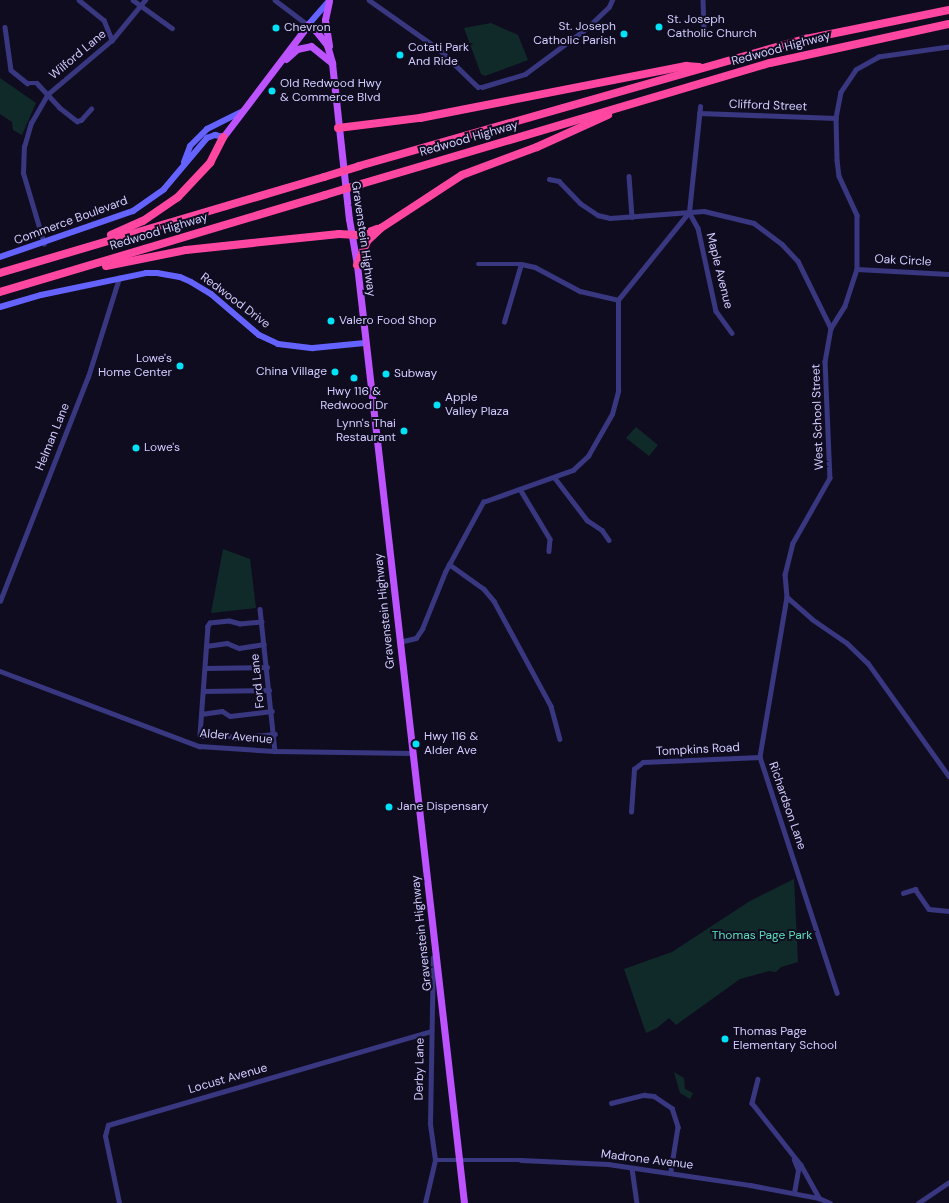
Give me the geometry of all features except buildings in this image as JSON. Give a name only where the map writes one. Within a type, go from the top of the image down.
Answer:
[{"type":"highway","name":"Redwood Highway","points":[[0,273],[359,166],[806,39],[949,10]]},
{"type":"highway","name":"Redwood Highway","points":[[0,292],[770,63],[949,24]]},
{"type":"highway","points":[[338,128],[420,118],[686,66],[707,67]]},
{"type":"highway","points":[[56,276],[186,250],[362,235],[380,228],[462,175],[537,147],[640,102]]},
{"type":"highway","points":[[56,256],[130,227],[165,206],[194,182],[210,163],[224,137]]},
{"type":"highway","points":[[357,265],[367,242],[380,228]]},
{"type":"main road","points":[[224,137],[308,25],[329,1]]},
{"type":"main road","points":[[329,1],[325,20],[330,54]]},
{"type":"main road","name":"Gravenstein Highway","points":[[308,25],[322,37],[330,54],[332,63],[338,128],[357,265],[464,1203]]},
{"type":"main road","points":[[274,70],[297,50],[307,46],[316,48],[332,63]]},
{"type":"main road","name":"Commerce Boulevard","points":[[181,169],[190,146],[207,129],[244,110]]},
{"type":"main road","name":"Commerce Boulevard","points":[[0,257],[44,244],[133,211],[155,197],[207,138],[215,135],[224,137]]},
{"type":"main road","name":"Redwood Drive","points":[[0,306],[146,273],[180,277],[211,294],[259,335],[278,344],[313,348],[365,343]]},
{"type":"street","points":[[79,0],[104,20],[112,40]]},
{"type":"street","points":[[133,0],[172,28]]},
{"type":"street","name":"Wilford Lane","points":[[44,244],[24,181],[23,158],[31,124],[48,94],[112,40],[145,0]]},
{"type":"street","points":[[275,0],[308,25]]},
{"type":"street","points":[[369,0],[440,50],[478,87],[525,74],[587,28],[609,7],[612,0]]},
{"type":"street","points":[[702,0],[704,35]]},
{"type":"street","points":[[5,27],[11,70],[27,83],[37,83],[77,121],[81,120],[91,109]]},
{"type":"street","name":"West School Street","points":[[787,597],[787,560],[794,543],[830,478],[825,361],[831,328],[845,306],[857,269],[857,215],[839,176],[836,118],[842,92],[856,70],[867,62],[879,57],[949,47]]},
{"type":"street","points":[[399,642],[416,638],[422,629],[449,564],[483,502],[555,478],[573,470],[585,460],[612,414],[618,391],[618,300],[689,212],[700,107]]},
{"type":"street","name":"Clifford Street","points":[[699,113],[836,118]]},
{"type":"street","points":[[629,176],[632,217]]},
{"type":"street","name":"Maple Avenue","points":[[549,179],[559,181],[580,203],[598,215],[610,218],[704,211],[754,224],[782,244],[798,261],[831,328]]},
{"type":"street","name":"Maple Avenue","points":[[689,212],[698,228],[716,311],[732,333]]},
{"type":"street","points":[[478,264],[521,264],[535,267],[580,290],[618,300]]},
{"type":"street","points":[[504,322],[521,264]]},
{"type":"street","name":"Oak Circle","points":[[857,269],[949,274]]},
{"type":"street","name":"Helman Lane","points":[[0,601],[88,376],[119,278]]},
{"type":"street","points":[[555,478],[587,520],[602,530],[609,540]]},
{"type":"street","points":[[520,490],[550,539],[549,551]]},
{"type":"street","points":[[449,564],[484,589],[494,601],[551,706],[560,739]]},
{"type":"street","points":[[787,597],[812,619],[847,643],[868,663],[949,776]]},
{"type":"street","name":"Richardson Lane","points":[[787,597],[760,757],[837,993]]},
{"type":"street","name":"Ford Lane","points":[[260,609],[275,734],[275,751]]},
{"type":"street","points":[[262,622],[210,623],[206,646],[200,736],[228,735],[234,738],[275,734]]},
{"type":"street","points":[[206,646],[227,643],[239,648],[264,644]]},
{"type":"street","points":[[205,668],[267,667]]},
{"type":"street","name":"Alder Avenue","points":[[0,671],[199,746],[275,751],[412,753]]},
{"type":"street","points":[[203,691],[225,689],[232,693],[269,690]]},
{"type":"street","points":[[201,714],[222,711],[230,716],[272,711]]},
{"type":"street","name":"Tompkins Road","points":[[631,812],[634,770],[643,762],[760,757]]},
{"type":"street","points":[[903,893],[915,889],[929,908],[949,911]]},
{"type":"street","name":"Derby Lane","points":[[425,1203],[435,1160],[430,1123],[434,934]]},
{"type":"street","name":"Locust Avenue","points":[[118,1203],[105,1136],[108,1125],[431,1031]]},
{"type":"street","points":[[758,1079],[752,1103],[790,1152],[819,1198]]},
{"type":"street","points":[[611,1103],[644,1095],[659,1098],[672,1108],[678,1127],[670,1171]]},
{"type":"street","points":[[790,1152],[798,1170],[794,1193]]},
{"type":"street","name":"Madrone Avenue","points":[[435,1160],[581,1162],[670,1171],[794,1193],[819,1198],[830,1203]]},
{"type":"street","points":[[632,1168],[637,1203]]},
{"type":"street","points":[[918,1203],[949,1182]]},
{"type":"green space","points":[[491,23],[518,35],[528,60],[485,76],[481,74],[464,28]]},
{"type":"green space","points":[[0,78],[36,103],[22,135],[13,130],[12,122],[0,114]]},
{"type":"green space","points":[[636,427],[658,445],[649,456],[626,438]]},
{"type":"green space","points":[[223,549],[250,559],[256,608],[211,613]]},
{"type":"green space","name":"Thomas Page Park","points":[[794,879],[798,962],[781,967],[776,972],[769,971],[740,979],[676,1025],[669,1018],[657,1028],[646,1033],[624,969],[672,952],[750,901]]},
{"type":"green space","points":[[674,1072],[684,1078],[685,1089],[693,1093],[690,1099],[680,1093]]},
{"type":"place","name":"St. Joseph Catholic Church","points":[[659,27]]},
{"type":"place","name":"Chevron","points":[[276,28]]},
{"type":"place","name":"St. Joseph Catholic Parish","points":[[624,34]]},
{"type":"place","name":"Cotati Park And Ride","points":[[400,55]]},
{"type":"place","name":"Old Redwood Hwy & Commerce Blvd","points":[[272,91]]},
{"type":"place","name":"Valero Food Shop","points":[[331,321]]},
{"type":"place","name":"Lowe's Home Center","points":[[180,366]]},
{"type":"place","name":"China Village","points":[[335,372]]},
{"type":"place","name":"Subway","points":[[386,374]]},
{"type":"place","name":"Hwy 116 & Redwood Dr","points":[[354,378]]},
{"type":"place","name":"Apple Valley Plaza","points":[[437,405]]},
{"type":"place","name":"Lynn's Thai Restaurant","points":[[404,431]]},
{"type":"place","name":"Lowe's","points":[[136,448]]},
{"type":"place","name":"Hwy 116 & Alder Ave","points":[[416,744]]},
{"type":"place","name":"Jane Dispensary","points":[[389,807]]},
{"type":"place","name":"Thomas Page Elementary School","points":[[725,1039]]}]
